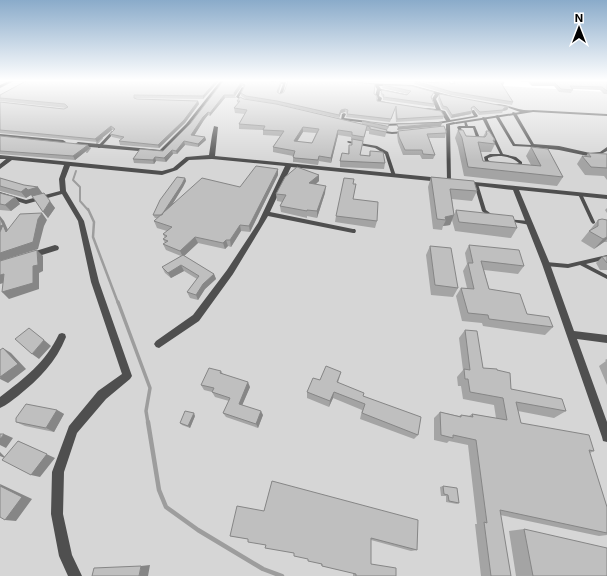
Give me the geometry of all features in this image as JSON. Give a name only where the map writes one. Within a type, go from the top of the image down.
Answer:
[{"type":"street","points":[[0,136],[161,152],[188,125],[201,107]]},
{"type":"street","points":[[437,107],[439,111]]},
{"type":"street","points":[[509,107],[523,111]]},
{"type":"street","points":[[419,108],[443,112],[449,121]]},
{"type":"street","points":[[456,123],[523,111],[607,115]]},
{"type":"street","points":[[212,157],[216,127]]},
{"type":"street","points":[[533,146],[559,148],[607,158]]},
{"type":"street","points":[[587,155],[601,153],[607,149]]},
{"type":"street","points":[[0,157],[67,165],[162,173],[175,169],[188,158],[212,157],[288,166],[607,196]]},
{"type":"street","points":[[0,167],[11,158]]},
{"type":"street","points":[[67,165],[62,179],[64,192],[81,221],[95,282],[127,376],[102,395],[73,430],[58,472],[57,514],[66,556],[74,576]]},
{"type":"street","points":[[159,344],[196,318],[237,260],[265,213],[288,166]]},
{"type":"street","points":[[514,188],[546,264],[607,437]]},
{"type":"street","points":[[0,194],[26,202],[64,192]]},
{"type":"street","points":[[265,213],[353,231]]},
{"type":"street","points":[[22,258],[55,248]]},
{"type":"street","points":[[570,334],[607,339]]},
{"type":"street","points":[[0,403],[47,364],[59,348],[62,337]]},
{"type":"lane","points":[[344,114],[342,118],[387,125],[449,121],[476,116],[473,111]]},
{"type":"lane","points":[[514,113],[533,146]]},
{"type":"lane","points":[[497,116],[514,145],[533,146]]},
{"type":"lane","points":[[484,118],[502,155]]},
{"type":"lane","points":[[336,121],[357,126]]},
{"type":"lane","points":[[464,122],[467,127]]},
{"type":"lane","points":[[449,181],[448,124],[456,123]]},
{"type":"lane","points":[[464,142],[459,126],[474,128],[480,143],[475,142]]},
{"type":"lane","points":[[442,129],[448,128]]},
{"type":"lane","points":[[378,131],[392,133],[408,131]]},
{"type":"lane","points":[[99,147],[113,132]]},
{"type":"lane","points":[[349,142],[376,148],[387,153],[394,176]]},
{"type":"lane","points":[[498,166],[488,163],[486,157],[490,155],[502,155],[512,157],[521,163],[506,167]]},
{"type":"lane","points":[[476,184],[481,204],[484,211],[488,215],[500,219],[530,223]]},
{"type":"lane","points":[[580,194],[593,222]]},
{"type":"lane","points":[[546,264],[568,266],[607,257]]},
{"type":"lane","points":[[581,263],[607,276]]},
{"type":"shaded area","points":[[0,107],[607,107],[607,576],[0,576]]},
{"type":"building","points":[[0,107],[45,107],[64,109],[68,107],[194,107],[184,120],[158,145],[119,141],[124,137],[110,134],[115,129],[111,126],[95,139],[0,130]]},
{"type":"building","points":[[203,107],[215,107],[210,113],[208,112],[203,117],[191,135],[205,137],[198,144],[184,141],[176,151],[172,150],[164,158],[155,157],[153,160],[133,159],[140,149],[163,151],[190,124]]},
{"type":"building","points":[[288,107],[387,130],[386,132],[370,129],[370,127],[367,126],[364,137],[352,135],[352,132],[338,130],[331,158],[319,156],[318,160],[295,158],[293,157],[295,151],[273,147],[284,131],[263,130],[265,126],[239,124],[247,110],[234,108]],"holes":[[[303,127],[319,129],[312,143],[294,141]]]},
{"type":"building","points":[[303,107],[396,107],[391,119],[347,114],[348,110],[345,109],[341,110],[339,115]]},
{"type":"building","points":[[396,107],[415,107],[441,111],[444,116],[397,119]]},
{"type":"building","points":[[447,107],[473,107],[471,108],[472,111],[452,115]]},
{"type":"building","points":[[475,107],[509,107],[504,108],[503,110],[480,112]]},
{"type":"building","points":[[362,121],[389,124],[388,127]]},
{"type":"building","points":[[442,123],[398,127],[397,124]]},
{"type":"building","points":[[444,126],[446,133],[427,134],[435,155],[423,154],[422,150],[405,150],[399,137],[398,131]]},
{"type":"building","points":[[458,130],[463,130],[466,136],[485,137],[487,134],[486,131],[489,131],[495,140],[493,140],[495,144],[478,142],[483,161],[541,166],[531,147],[548,149],[563,177],[468,167],[462,138]]},
{"type":"building","points":[[0,136],[88,145],[73,156],[0,151]]},
{"type":"building","points":[[352,139],[363,141],[360,155],[370,156],[370,151],[383,152],[385,163],[340,161],[342,153],[349,154],[349,145],[352,145]]},
{"type":"building","points":[[588,153],[607,154],[607,168],[591,167],[582,156],[591,157]]},
{"type":"building","points":[[256,166],[278,169],[249,226],[240,225],[230,240],[226,240],[223,243],[195,237],[180,251],[163,244],[168,241],[163,239],[167,236],[163,234],[172,227],[154,221],[202,178],[240,187]]},
{"type":"building","points":[[297,167],[319,175],[309,183],[326,186],[317,211],[307,211],[280,206],[286,195],[276,194],[285,177]]},
{"type":"building","points":[[177,177],[185,178],[162,215],[153,215],[160,200]]},
{"type":"building","points":[[431,177],[474,181],[477,191],[450,189],[454,215],[445,217],[446,220],[437,219]]},
{"type":"building","points":[[0,178],[24,185],[38,187],[28,190],[26,188],[21,192],[0,186]]},
{"type":"building","points":[[344,178],[354,179],[353,184],[356,184],[353,199],[378,202],[377,221],[336,216]]},
{"type":"building","points":[[0,193],[15,197],[5,205],[0,204]]},
{"type":"building","points":[[44,193],[50,201],[43,212],[32,196]]},
{"type":"building","points":[[456,210],[513,216],[517,228],[459,222]]},
{"type":"building","points":[[42,213],[38,219],[33,242],[0,253],[0,232],[3,225],[6,232],[20,214]]},
{"type":"building","points":[[0,218],[3,225],[0,226]]},
{"type":"building","points":[[598,220],[607,220],[607,237],[603,239],[589,231],[598,226]]},
{"type":"building","points":[[469,245],[519,250],[524,266],[481,261],[489,289],[520,294],[527,314],[549,317],[553,327],[489,319],[488,315],[468,313],[461,288],[474,289],[468,263],[473,263]]},
{"type":"building","points":[[430,246],[451,248],[458,288],[435,285]]},
{"type":"building","points":[[37,250],[38,265],[33,266],[33,283],[2,292],[4,274],[0,275],[0,261]]},
{"type":"building","points":[[183,255],[214,274],[203,284],[196,295],[187,292],[199,276],[181,265],[168,273],[162,267]]},
{"type":"building","points":[[607,256],[607,263],[602,257]]},
{"type":"building","points":[[29,328],[44,340],[32,354],[15,339]]},
{"type":"building","points":[[465,330],[477,331],[483,368],[497,369],[510,373],[511,389],[562,399],[566,411],[516,402],[521,423],[589,435],[594,451],[589,450],[607,507],[607,533],[500,510],[511,576],[491,576],[484,522],[487,523],[476,440],[453,435],[453,438],[441,435],[440,412],[461,417],[461,415],[473,417],[472,414],[507,420],[503,398],[470,392],[468,379],[465,379],[464,369],[470,370]]},
{"type":"building","points":[[3,348],[18,364],[0,377],[0,350]]},
{"type":"building","points":[[326,366],[341,372],[337,382],[364,393],[363,396],[421,417],[418,435],[362,413],[365,404],[334,392],[330,401],[307,392],[313,378],[320,380]]},
{"type":"building","points":[[209,368],[221,371],[220,373],[248,382],[239,404],[261,411],[256,424],[223,413],[230,398],[212,392],[214,388],[201,385]]},
{"type":"building","points":[[26,404],[57,410],[46,428],[16,422],[16,418]]},
{"type":"building","points":[[185,411],[194,413],[188,426],[180,423]]},
{"type":"building","points":[[18,441],[47,454],[31,475],[2,460]]},
{"type":"building","points":[[272,481],[418,520],[417,550],[371,538],[371,564],[396,568],[396,576],[356,576],[356,574],[322,566],[322,564],[308,561],[308,559],[294,556],[294,553],[265,548],[266,545],[248,542],[248,539],[230,536],[237,506],[264,511]]},
{"type":"building","points":[[0,486],[22,497],[5,520],[0,517]]},
{"type":"building","points":[[443,486],[457,488],[459,503],[449,501],[448,495],[444,494]]},
{"type":"building","points":[[524,529],[607,548],[607,576],[533,576]]},
{"type":"building","points":[[141,566],[139,576],[92,576],[94,568]]},
{"type":"waterway","points":[[97,143],[102,138]]},
{"type":"waterway","points":[[87,152],[90,148]]},
{"type":"waterway","points":[[76,171],[73,180],[80,187],[80,201],[88,210]]},
{"type":"waterway","points":[[88,209],[94,222],[93,237],[118,303]]},
{"type":"waterway","points":[[118,302],[150,388],[146,411],[148,423]]},
{"type":"waterway","points":[[148,422],[159,490],[166,507],[198,530],[263,569],[282,576]]}]
